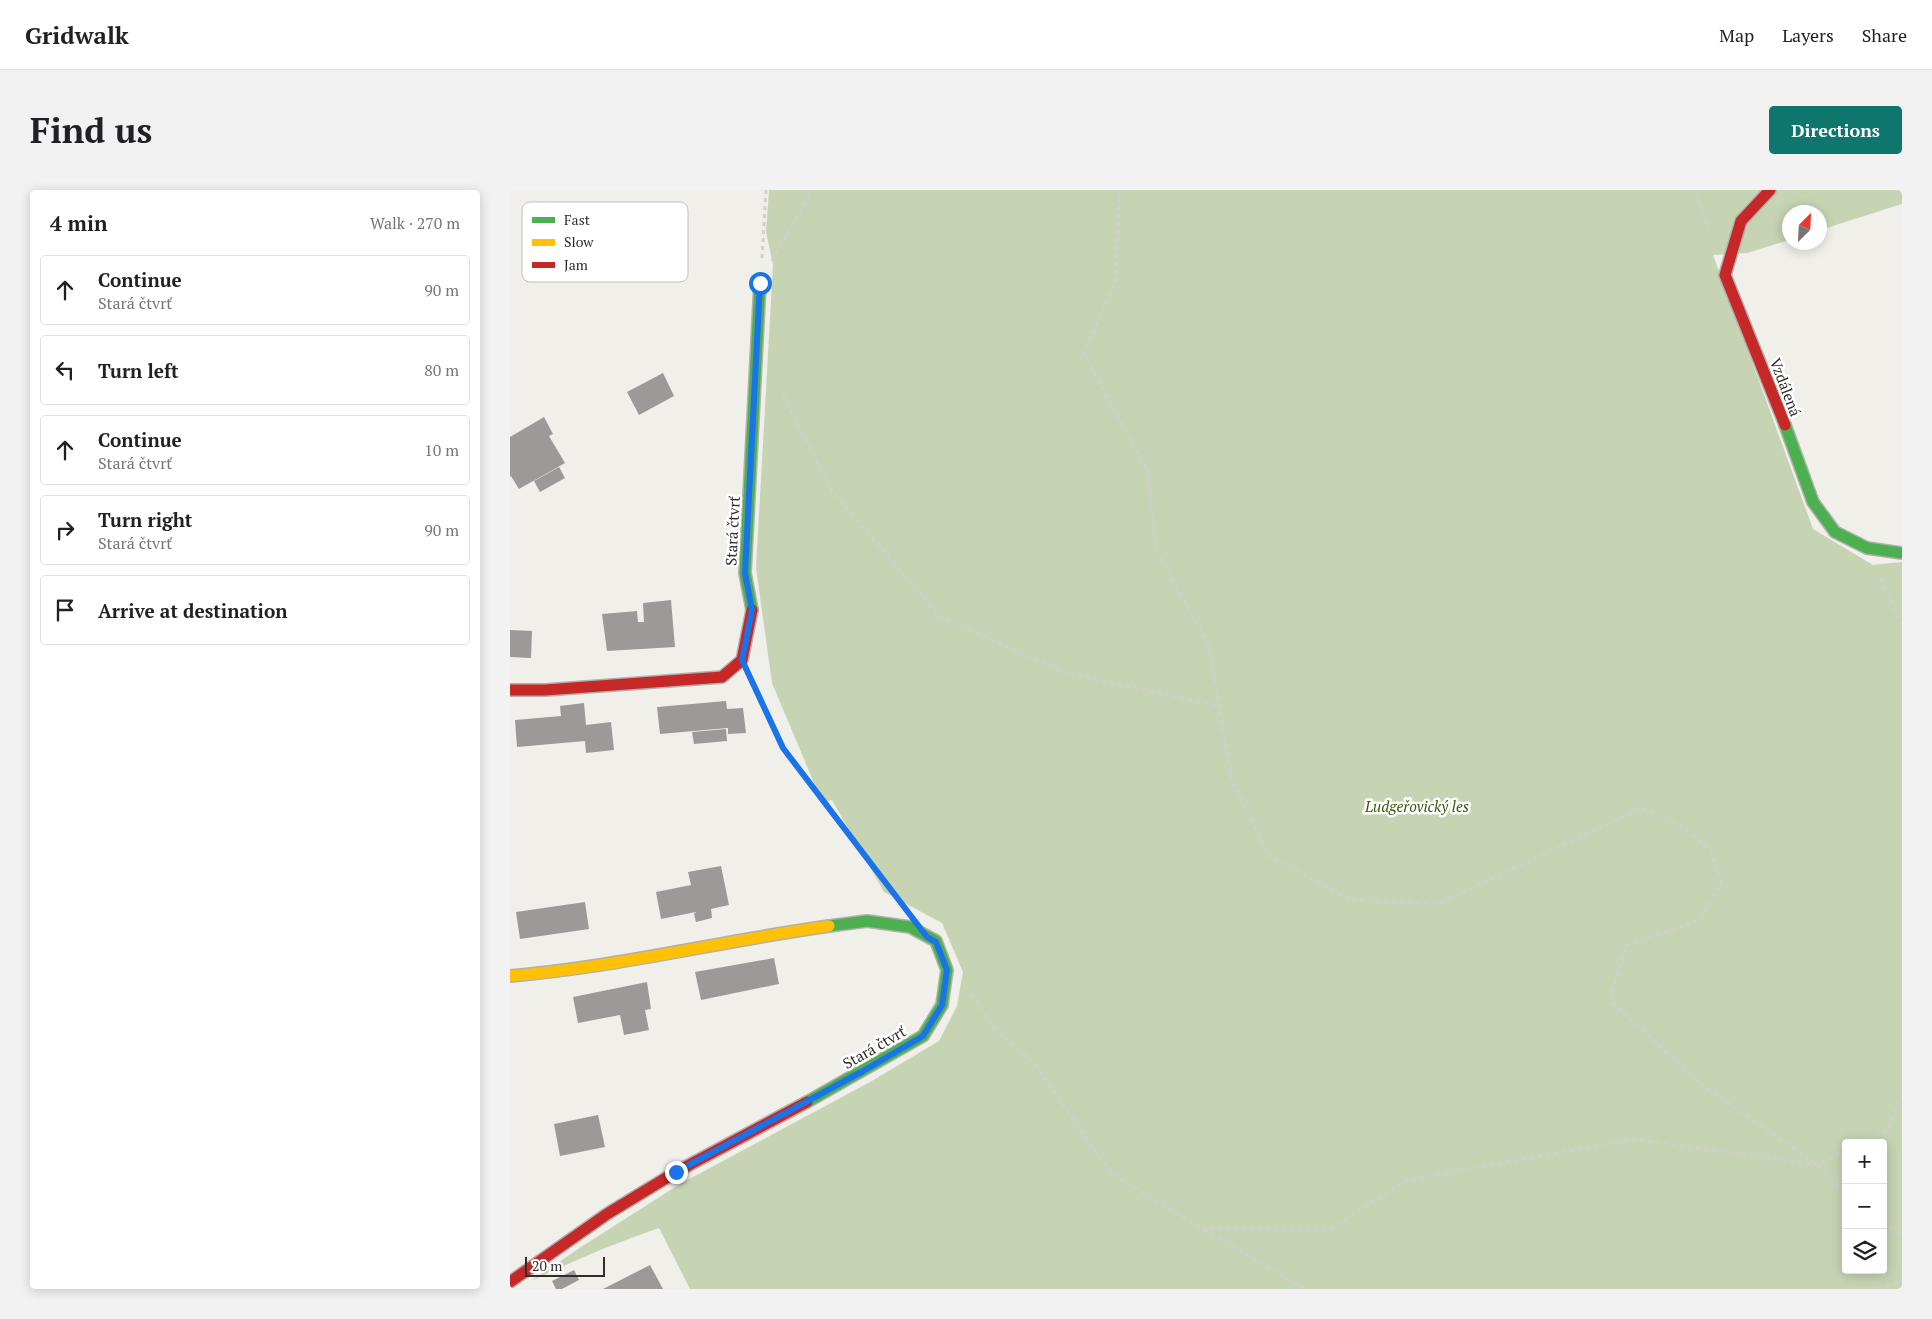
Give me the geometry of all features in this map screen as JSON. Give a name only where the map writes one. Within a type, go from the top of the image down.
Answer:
[{"type":"street","name":"Vzdálená","points":[[1770,190],[1741,220],[1725,275],[1779,409],[1813,502],[1835,532],[1867,548],[1902,553]]},
{"type":"street","name":"Stará čtvrť","points":[[742,660],[752,610],[745,573],[760,283]]},
{"type":"street","points":[[510,690],[545,690],[722,677],[742,660]]},
{"type":"street","name":"Stará čtvrť","points":[[510,976],[646,958],[809,929],[867,921],[910,927],[936,942],[947,970],[942,1005],[923,1036],[863,1071],[676,1172],[607,1214],[510,1282]]},
{"type":"path","points":[[760,283],[766,190]]},
{"type":"path","points":[[760,283],[812,190]]},
{"type":"path","points":[[1120,190],[1116,283],[1084,354],[1148,472],[1156,550],[1208,643],[1232,781],[1269,856],[1351,900],[1438,904],[1641,808],[1686,828],[1711,851],[1721,883],[1700,920],[1626,945],[1610,1000],[1698,1082],[1818,1165],[1842,1190]]},
{"type":"path","points":[[782,394],[832,491],[940,617],[1066,673],[1219,706]]},
{"type":"path","points":[[1867,548],[1902,626]]},
{"type":"path","points":[[742,660],[783,748],[897,898]]},
{"type":"path","points":[[968,990],[996,1031],[1033,1062],[1111,1173],[1305,1289]]},
{"type":"path","points":[[1868,1139],[1888,1129],[1902,1094]]},
{"type":"path","points":[[1202,1229],[1331,1229],[1404,1181],[1632,1139],[1818,1165],[1842,1152]]},
{"type":"path","points":[[1887,1226],[1902,1235]]},
{"type":"path","points":[[1878,1289],[1902,1282]]},
{"type":"green space","name":"Ludgeřovický les","points":[[769,190],[1902,190],[1902,204],[1827,228],[1827,205],[1782,205],[1782,242],[1747,253],[1713,255],[1813,529],[1873,565],[1902,562],[1902,1289],[690,1289],[659,1228],[594,1253],[531,1281],[680,1184],[870,1082],[939,1041],[957,1006],[963,972],[942,923],[884,892],[832,800],[822,802],[772,683],[756,568],[773,265],[766,232]]},
{"type":"building","points":[[663,373],[674,396],[639,415],[627,392]]},
{"type":"building","points":[[544,417],[553,434],[549,436],[565,463],[519,489],[510,477],[510,437]]},
{"type":"building","points":[[559,467],[565,478],[540,492],[534,481]]},
{"type":"building","points":[[671,600],[675,647],[607,651],[602,614],[637,611],[638,622],[644,622],[643,603]]},
{"type":"building","points":[[510,630],[532,631],[531,658],[510,657]]},
{"type":"building","points":[[726,701],[727,709],[743,708],[746,733],[728,734],[728,728],[660,734],[657,707]]},
{"type":"building","points":[[584,703],[586,725],[611,722],[614,750],[586,753],[585,741],[517,747],[515,720],[561,716],[560,706]]},
{"type":"building","points":[[726,729],[727,741],[694,744],[692,732]]},
{"type":"building","points":[[721,866],[729,905],[711,909],[712,918],[696,922],[694,914],[696,912],[661,919],[656,892],[691,885],[688,872]]},
{"type":"building","points":[[585,902],[589,929],[520,939],[516,912]]},
{"type":"building","points":[[774,958],[779,984],[701,1000],[695,972]]},
{"type":"building","points":[[647,982],[651,1009],[645,1010],[649,1030],[624,1035],[620,1015],[578,1023],[573,997]]},
{"type":"building","points":[[598,1115],[605,1147],[560,1156],[554,1124]]},
{"type":"building","points":[[650,1265],[663,1289],[603,1289]]},
{"type":"building","points":[[574,1270],[579,1280],[562,1289],[556,1289],[552,1281]]},
{"type":"traffic: fast","points":[[752,610],[745,573],[760,283]]},
{"type":"traffic: fast","points":[[1785,425],[1813,502],[1835,532],[1867,548],[1902,553]]},
{"type":"traffic: fast","points":[[807,1102],[923,1036],[942,1005],[947,970],[936,941],[910,927],[867,921],[829,926]]},
{"type":"traffic: slow","points":[[510,976],[630,960],[829,926]]},
{"type":"traffic: jam","points":[[1770,190],[1741,221],[1725,275],[1785,425]]},
{"type":"traffic: jam","points":[[510,690],[545,690],[722,677],[742,660],[752,610]]},
{"type":"traffic: jam","points":[[510,1282],[607,1214],[676,1172],[807,1102]]},
{"type":"route","points":[[676,1172],[863,1071],[923,1036],[942,1005],[947,970],[936,942],[927,937],[783,748],[742,660],[752,610],[745,573],[760,283]]}]
